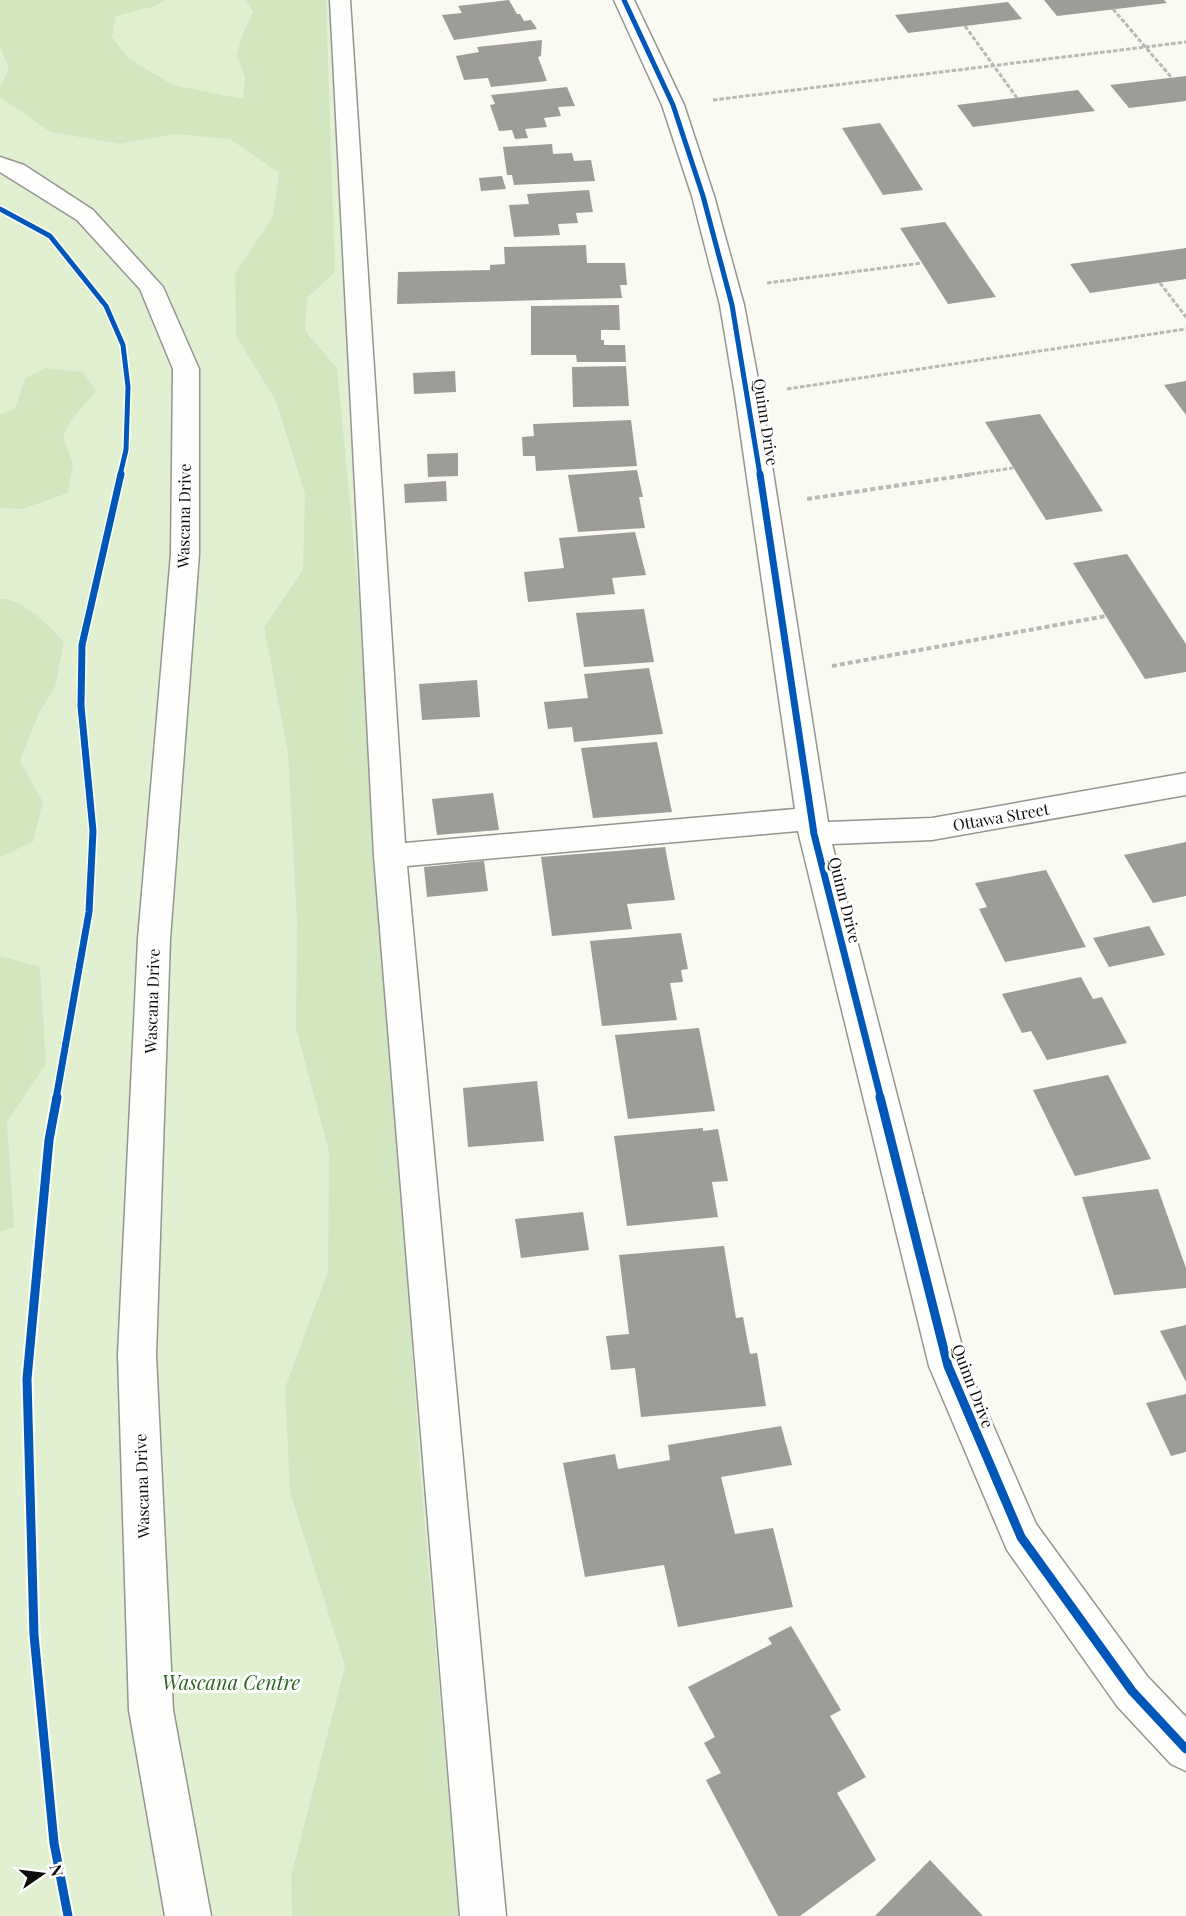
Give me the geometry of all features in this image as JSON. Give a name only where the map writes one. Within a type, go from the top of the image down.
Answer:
[{"type":"street","points":[[340,0],[390,856],[483,1916]]},
{"type":"street","name":"Quinn Drive","points":[[624,0],[673,105],[703,196],[728,289],[748,395],[813,826],[948,1365],[1021,1537],[1132,1691],[1186,1749]]},
{"type":"street","name":"Wascana Drive","points":[[0,164],[16,170],[85,215],[151,286],[186,369],[185,554],[154,939],[137,1355],[151,1710],[188,1916]]},
{"type":"street","name":"Ottawa Street","points":[[390,856],[813,826],[932,829],[1186,784]]},
{"type":"path","points":[[1113,9],[1172,77]]},
{"type":"path","points":[[965,26],[1017,98]]},
{"type":"path","points":[[673,105],[1186,42]]},
{"type":"path","points":[[728,289],[922,263]]},
{"type":"path","points":[[1160,283],[1186,317]]},
{"type":"path","points":[[748,395],[1186,329]]},
{"type":"path","points":[[765,505],[1013,468]]},
{"type":"path","points":[[790,673],[1106,616]]},
{"type":"green space","name":"Wascana Centre","points":[[0,0],[340,0],[483,1916],[0,1916]]},
{"type":"green space","points":[[0,0],[164,0],[156,6],[116,16],[112,37],[128,58],[173,85],[243,99],[245,77],[237,56],[241,38],[253,12],[246,0],[326,0],[335,272],[307,298],[305,331],[337,368],[374,755],[420,1469],[459,1916],[292,1916],[291,1876],[345,1666],[290,1492],[285,1388],[328,1271],[329,1152],[296,1028],[297,922],[288,753],[264,627],[303,570],[305,494],[276,401],[236,336],[235,273],[273,217],[279,173],[230,139],[175,134],[120,144],[50,132],[0,97],[0,87],[9,69],[0,47]]},
{"type":"green space","points":[[46,368],[83,372],[96,391],[72,419],[63,436],[73,464],[68,493],[22,509],[0,508],[0,414],[15,409],[25,378]]},
{"type":"green space","points":[[0,599],[18,603],[26,608],[64,642],[55,687],[39,713],[20,761],[43,802],[33,842],[0,857]]},
{"type":"green space","points":[[0,956],[40,967],[46,1064],[7,1122],[14,1227],[0,1232]]},
{"type":"building","points":[[509,0],[517,14],[520,14],[524,21],[531,20],[537,29],[454,40],[442,15],[462,13],[458,6]]},
{"type":"building","points":[[1044,0],[1164,0],[1167,3],[1057,16]]},
{"type":"building","points":[[1008,2],[1022,19],[908,33],[895,15]]},
{"type":"building","points":[[542,40],[541,56],[538,57],[547,81],[491,87],[488,78],[464,80],[456,56],[479,52],[477,47]]},
{"type":"building","points":[[1186,76],[1186,101],[1129,108],[1110,85]]},
{"type":"building","points":[[567,87],[575,106],[558,107],[561,116],[544,118],[547,127],[525,129],[528,138],[515,139],[512,130],[499,131],[490,105],[495,104],[491,95]]},
{"type":"building","points":[[1078,90],[1095,111],[973,127],[957,105]]},
{"type":"building","points":[[880,123],[923,190],[883,195],[842,128]]},
{"type":"building","points":[[552,144],[553,154],[572,153],[574,161],[591,160],[595,181],[514,185],[512,175],[507,175],[503,147]]},
{"type":"building","points":[[502,176],[506,189],[481,191],[479,178]]},
{"type":"building","points":[[589,190],[593,212],[576,213],[578,223],[558,224],[560,235],[514,237],[509,205],[529,204],[527,194]]},
{"type":"building","points":[[945,222],[996,297],[948,304],[900,228]]},
{"type":"building","points":[[586,245],[587,263],[625,263],[627,285],[620,285],[622,298],[397,304],[398,272],[490,270],[490,265],[505,264],[504,247]]},
{"type":"building","points":[[1186,248],[1186,279],[1090,293],[1070,264]]},
{"type":"building","points":[[619,305],[620,330],[601,330],[601,340],[604,340],[604,345],[625,345],[626,362],[577,362],[576,355],[531,355],[531,306]]},
{"type":"building","points":[[626,366],[629,406],[573,407],[572,367]]},
{"type":"building","points":[[455,371],[456,392],[414,394],[413,373]]},
{"type":"building","points":[[1186,381],[1186,415],[1164,385]]},
{"type":"building","points":[[1040,414],[1103,511],[1046,520],[985,422]]},
{"type":"building","points":[[631,420],[637,466],[536,471],[535,456],[523,456],[522,437],[534,436],[533,424]]},
{"type":"building","points":[[458,453],[458,476],[428,477],[427,454]]},
{"type":"building","points":[[637,470],[643,497],[639,497],[645,528],[578,532],[568,475]]},
{"type":"building","points":[[446,481],[447,501],[405,503],[404,484]]},
{"type":"building","points":[[635,532],[646,575],[612,578],[615,594],[528,602],[524,572],[564,568],[559,538]]},
{"type":"building","points":[[1127,554],[1186,644],[1186,672],[1145,679],[1073,563]]},
{"type":"building","points":[[644,609],[654,662],[584,667],[576,613]]},
{"type":"building","points":[[649,668],[663,734],[574,742],[572,727],[548,729],[544,702],[588,698],[584,674]]},
{"type":"building","points":[[477,680],[480,717],[422,720],[419,684]]},
{"type":"building","points":[[657,742],[672,812],[593,818],[581,748]]},
{"type":"building","points":[[493,793],[499,830],[437,835],[432,799]]},
{"type":"building","points":[[1186,842],[1186,896],[1153,903],[1124,855]]},
{"type":"building","points":[[665,847],[675,900],[627,904],[632,929],[552,936],[541,857]]},
{"type":"building","points":[[484,861],[488,891],[427,897],[424,867]]},
{"type":"building","points":[[1046,870],[1086,947],[1005,962],[979,909],[987,907],[975,883]]},
{"type":"building","points":[[1149,926],[1165,955],[1109,967],[1093,938]]},
{"type":"building","points":[[681,933],[688,969],[681,970],[683,982],[670,983],[677,1020],[602,1026],[590,941]]},
{"type":"building","points":[[1081,977],[1093,999],[1102,997],[1127,1043],[1047,1060],[1031,1031],[1022,1033],[1002,994]]},
{"type":"building","points":[[699,1028],[715,1111],[628,1119],[615,1035]]},
{"type":"building","points":[[1108,1075],[1151,1159],[1075,1176],[1033,1090]]},
{"type":"building","points":[[537,1081],[544,1141],[468,1147],[463,1088]]},
{"type":"building","points":[[703,1128],[703,1131],[718,1129],[728,1181],[712,1182],[718,1217],[627,1226],[614,1136]]},
{"type":"building","points":[[1158,1189],[1186,1268],[1186,1288],[1114,1295],[1082,1197]]},
{"type":"building","points":[[583,1212],[589,1250],[521,1258],[515,1219]]},
{"type":"building","points":[[724,1246],[736,1318],[743,1317],[750,1354],[757,1353],[766,1406],[641,1417],[635,1368],[611,1370],[606,1336],[629,1334],[619,1255]]},
{"type":"building","points":[[1186,1325],[1186,1382],[1160,1331]]},
{"type":"building","points":[[1186,1394],[1186,1452],[1171,1456],[1146,1403]]},
{"type":"building","points":[[781,1426],[792,1465],[721,1477],[735,1534],[773,1528],[793,1607],[678,1627],[664,1565],[585,1577],[563,1463],[615,1454],[618,1469],[670,1460],[668,1445]]},
{"type":"building","points":[[791,1626],[841,1710],[830,1716],[866,1777],[837,1793],[876,1860],[800,1916],[778,1916],[706,1780],[721,1773],[704,1743],[715,1737],[688,1687],[772,1644],[768,1638]]},
{"type":"building","points":[[930,1860],[983,1916],[875,1916]]},
{"type":"cycle path","points":[[624,0],[673,105],[703,196],[732,305],[748,395],[814,834],[948,1366],[1021,1537],[1132,1691],[1186,1749]]},
{"type":"cycle path","points":[[0,209],[50,236],[106,306],[123,345],[128,387],[126,450],[82,645],[81,706],[93,831],[89,912],[49,1140],[27,1379],[34,1635],[54,1843],[68,1916]]}]
